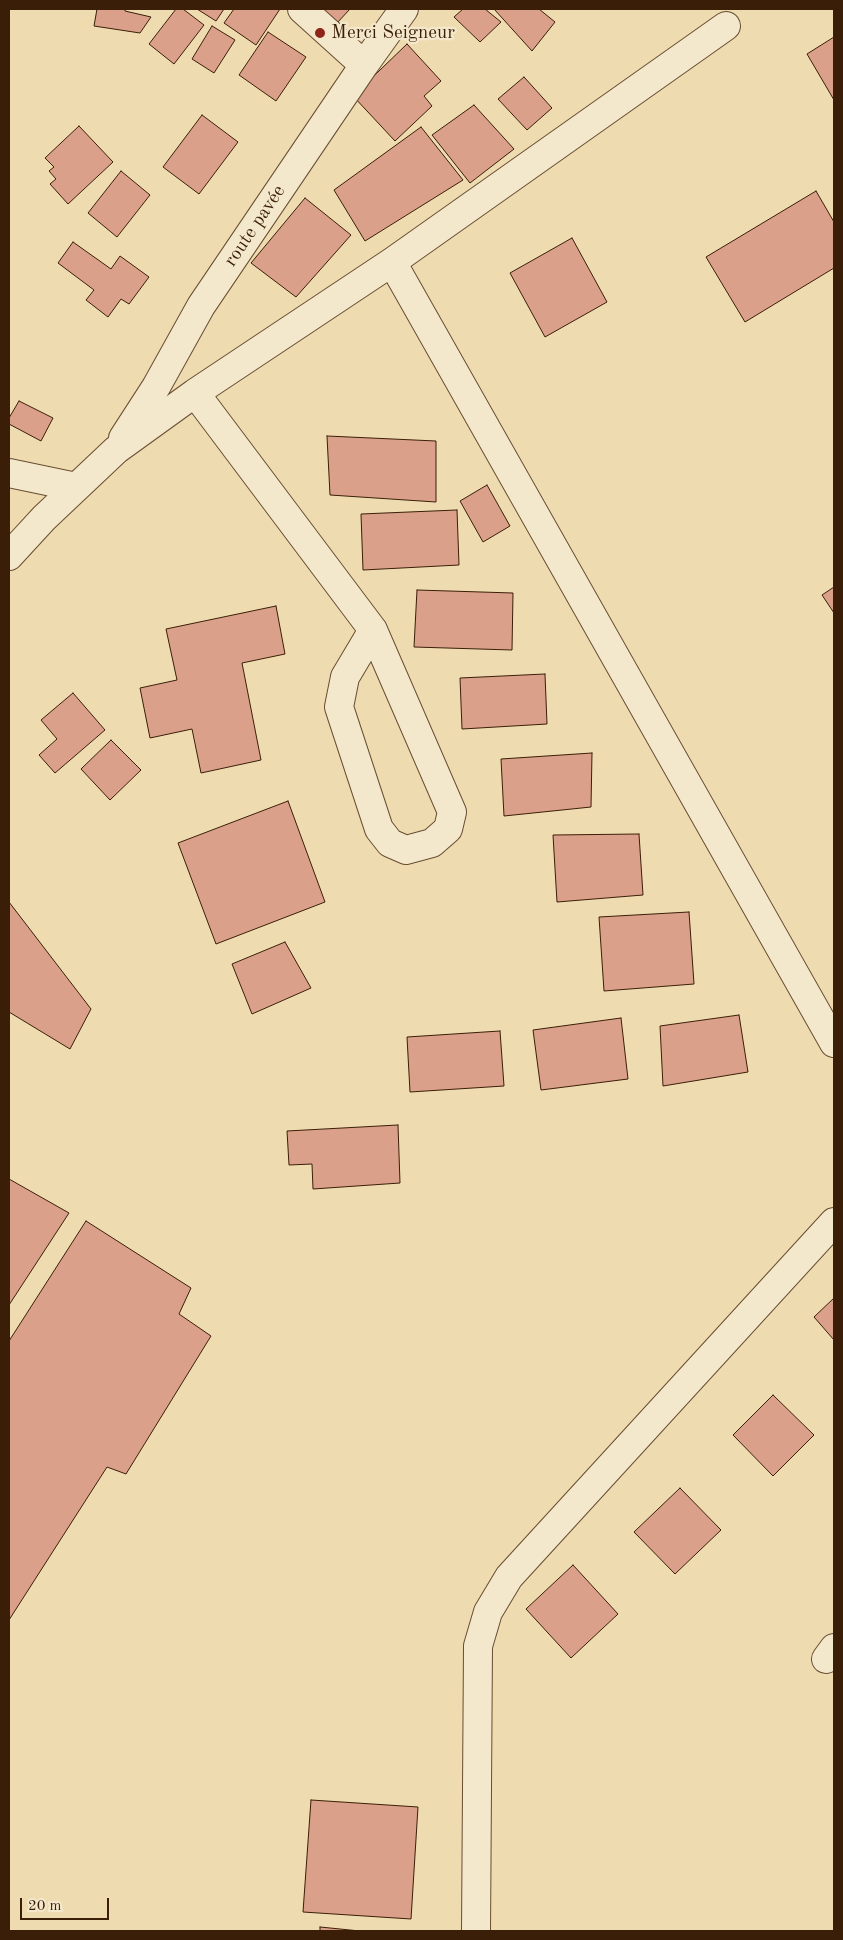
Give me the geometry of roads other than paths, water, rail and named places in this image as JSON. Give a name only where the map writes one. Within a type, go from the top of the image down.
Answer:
[{"type":"street","points":[[302,9],[364,65]]},
{"type":"street","name":"route pavée","points":[[116,450],[156,387],[201,306],[404,9]]},
{"type":"street","points":[[9,556],[76,487],[116,450],[195,393],[392,262],[726,26]]},
{"type":"street","points":[[392,262],[834,1043]]},
{"type":"street","points":[[195,393],[373,630],[452,812],[448,829],[432,843],[406,850],[390,844],[379,829],[339,707],[344,677],[373,630]]},
{"type":"street","points":[[9,473],[76,487]]},
{"type":"street","points":[[476,1931],[478,1646],[488,1612],[509,1577],[834,1222]]},
{"type":"place","name":"Merci Seigneur","points":[[320,33]]}]
